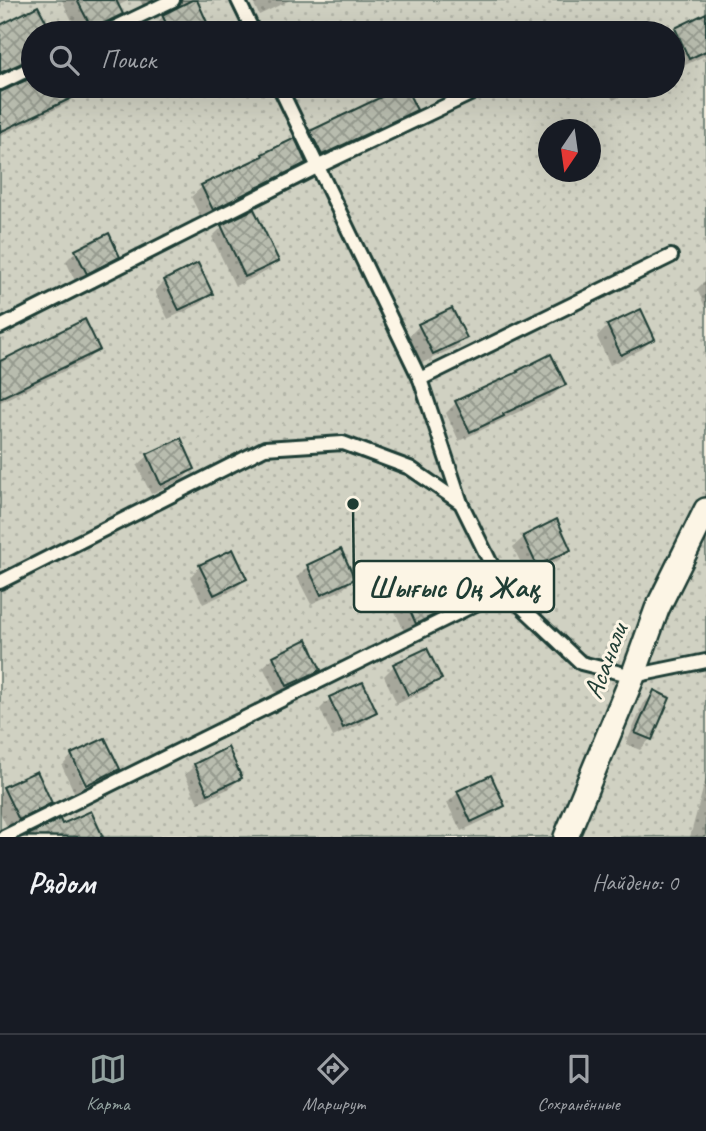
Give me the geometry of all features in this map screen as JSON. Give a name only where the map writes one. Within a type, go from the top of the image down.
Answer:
[{"type":"street","name":"Асанали","points":[[566,837],[633,676],[657,609],[706,510]]},
{"type":"lane","points":[[129,21],[173,0]]},
{"type":"lane","points":[[238,0],[248,21]]},
{"type":"lane","points":[[0,83],[21,73]]},
{"type":"lane","points":[[285,98],[420,379],[461,503],[503,590],[582,663],[633,676],[706,661]]},
{"type":"lane","points":[[0,327],[317,167],[462,98]]},
{"type":"lane","points":[[420,379],[671,256]]},
{"type":"lane","points":[[0,582],[265,448],[342,443],[410,468],[461,503]]},
{"type":"lane","points":[[4,837],[503,590]]},
{"type":"shaded area","points":[[0,0],[706,0],[706,837],[0,837]]},
{"type":"building","points":[[77,0],[116,0],[123,14],[108,21],[88,21]]},
{"type":"building","points":[[197,0],[206,21],[165,21],[162,15]]},
{"type":"building","points":[[38,6],[46,21],[21,21],[21,63],[0,73],[0,25]]},
{"type":"building","points":[[706,13],[706,51],[689,59],[685,50],[685,23]]},
{"type":"building","points":[[21,82],[21,98],[72,98],[0,132],[0,92]]},
{"type":"building","points":[[380,98],[411,98],[417,110],[322,155],[310,131]]},
{"type":"building","points":[[295,138],[306,163],[213,210],[201,185]]},
{"type":"building","points":[[254,209],[279,261],[245,277],[221,225]]},
{"type":"building","points":[[109,233],[120,257],[87,274],[75,250]]},
{"type":"building","points":[[198,263],[213,294],[179,310],[164,280]]},
{"type":"building","points":[[452,308],[467,338],[433,354],[418,324]]},
{"type":"building","points":[[641,309],[655,339],[621,355],[607,325]]},
{"type":"building","points":[[85,319],[100,350],[0,398],[0,361]]},
{"type":"building","points":[[551,354],[566,385],[470,432],[455,401]]},
{"type":"building","points":[[181,438],[195,469],[161,485],[147,454]]},
{"type":"building","points":[[557,519],[571,550],[537,566],[523,536]]},
{"type":"building","points":[[233,549],[247,579],[214,595],[199,565]]},
{"type":"building","points":[[341,549],[355,579],[321,595],[307,565]]},
{"type":"building","points":[[436,578],[450,607],[416,624],[402,593]]},
{"type":"building","points":[[307,639],[321,670],[287,686],[273,656]]},
{"type":"building","points":[[427,648],[442,679],[408,695],[393,664]]},
{"type":"building","points":[[363,682],[377,712],[343,728],[329,697]]},
{"type":"building","points":[[654,690],[670,698],[652,740],[635,733]]},
{"type":"building","points":[[105,738],[120,769],[86,785],[71,754]]},
{"type":"building","points":[[228,747],[242,778],[208,794],[194,764]]},
{"type":"building","points":[[37,771],[52,803],[19,820],[3,787]]},
{"type":"building","points":[[491,775],[505,806],[471,822],[457,791]]},
{"type":"building","points":[[91,811],[103,837],[26,836],[60,819],[62,824]]},
{"type":"place","name":"Шығыс Оң Жақ","points":[[353,504]]}]
